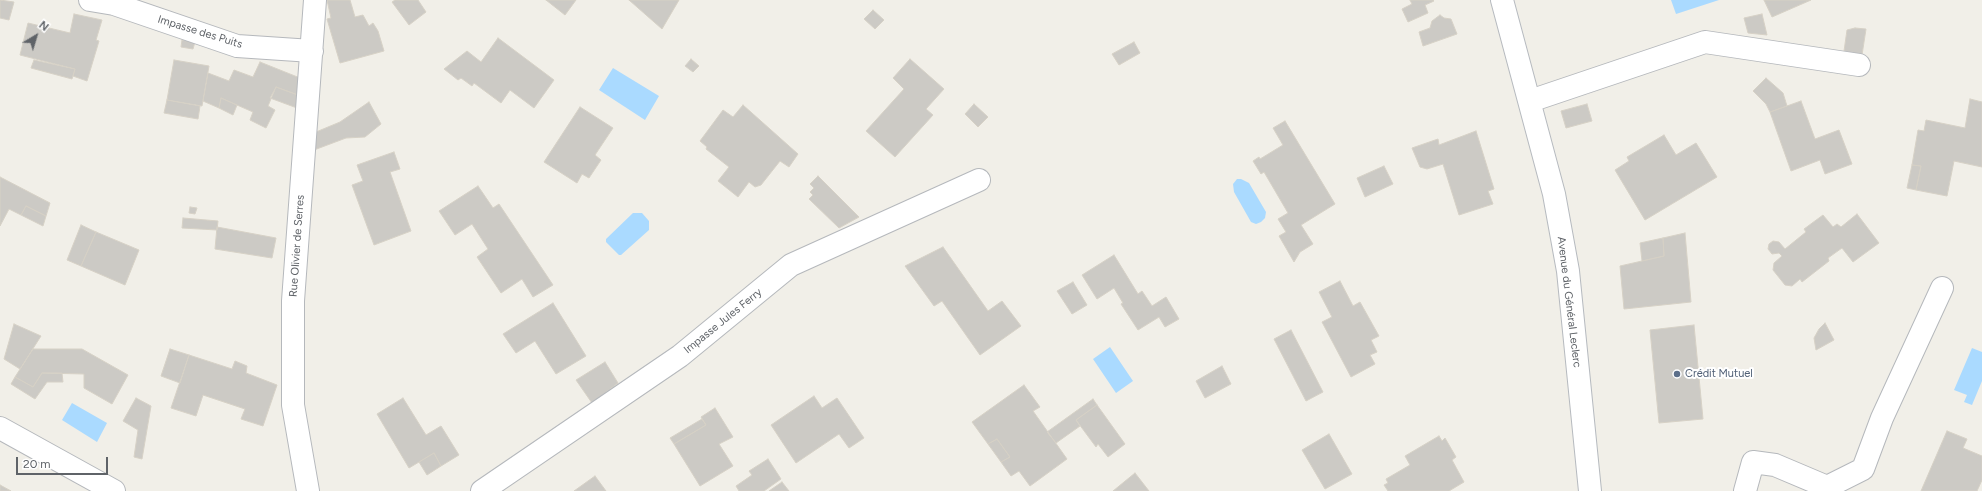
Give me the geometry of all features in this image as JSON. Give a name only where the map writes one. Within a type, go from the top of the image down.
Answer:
[{"type":"street","name":"Impasse des Puits","points":[[90,0],[114,4],[237,46],[312,52]]},
{"type":"street","name":"Rue Olivier de Serres","points":[[308,491],[293,406],[293,301],[316,0]]},
{"type":"street","name":"Avenue du Général Leclerc","points":[[1502,0],[1554,194],[1568,271],[1590,491]]},
{"type":"street","points":[[1530,101],[1705,42],[1859,65]]},
{"type":"street","name":"Impasse Jules Ferry","points":[[482,491],[680,356],[791,265],[979,180]]},
{"type":"street","points":[[1744,491],[1753,462],[1774,465],[1827,488],[1863,469],[1882,418],[1942,288]]},
{"type":"street","points":[[0,428],[114,491]]},
{"type":"water","points":[[1671,0],[1719,0],[1676,14]]},
{"type":"water","points":[[613,68],[659,96],[645,120],[599,90]]},
{"type":"water","points":[[1237,179],[1241,179],[1249,183],[1266,212],[1265,218],[1261,222],[1256,224],[1251,222],[1234,192],[1233,184]]},
{"type":"water","points":[[633,213],[642,213],[649,221],[649,230],[621,255],[619,255],[606,242],[606,239]]},
{"type":"water","points":[[1110,347],[1133,381],[1116,393],[1093,359]]},
{"type":"water","points":[[1972,348],[1982,352],[1982,381],[1972,405],[1964,402],[1967,395],[1954,390]]},
{"type":"water","points":[[72,403],[107,423],[97,442],[62,420]]},
{"type":"building","points":[[0,0],[14,2],[9,20],[0,18]]},
{"type":"building","points":[[327,0],[350,0],[355,17],[363,15],[369,26],[373,23],[378,31],[384,51],[340,63],[327,19],[331,18]]},
{"type":"building","points":[[395,0],[418,0],[426,12],[409,25],[392,2]]},
{"type":"building","points":[[546,0],[576,0],[565,15]]},
{"type":"building","points":[[629,0],[679,0],[662,29]]},
{"type":"building","points":[[1410,0],[1434,1],[1425,5],[1428,13],[1408,22],[1402,9],[1412,4]]},
{"type":"building","points":[[1764,0],[1811,0],[1772,17]]},
{"type":"building","points":[[873,10],[884,20],[875,29],[864,19]]},
{"type":"building","points":[[74,14],[102,20],[96,40],[99,41],[87,81],[73,76],[75,69],[20,55],[28,23],[70,33]]},
{"type":"building","points":[[1762,14],[1767,35],[1748,33],[1744,18]]},
{"type":"building","points":[[1440,15],[1444,18],[1451,19],[1457,34],[1423,46],[1419,32],[1430,28],[1432,21]]},
{"type":"building","points":[[1855,28],[1866,29],[1862,55],[1844,51],[1847,30]]},
{"type":"building","points":[[498,38],[554,80],[534,108],[510,90],[501,103],[474,83],[472,86],[461,78],[458,80],[444,69],[467,51],[481,62]]},
{"type":"building","points":[[182,40],[195,42],[193,49],[181,47]]},
{"type":"building","points":[[1134,42],[1140,53],[1119,65],[1112,54]]},
{"type":"building","points":[[691,59],[699,66],[693,72],[685,66]]},
{"type":"building","points":[[910,59],[944,89],[926,109],[933,115],[895,157],[866,131],[904,89],[893,78]]},
{"type":"building","points":[[34,60],[75,69],[72,79],[31,68]]},
{"type":"building","points":[[174,60],[209,66],[202,106],[167,100]]},
{"type":"building","points":[[260,62],[300,78],[298,95],[276,87],[268,106],[275,110],[266,128],[250,120],[253,112],[221,98],[219,108],[203,101],[208,73],[229,81],[234,70],[253,77]]},
{"type":"building","points":[[1766,78],[1783,93],[1787,106],[1770,112],[1766,104],[1753,91]]},
{"type":"building","points":[[276,87],[298,95],[297,108],[270,98]]},
{"type":"building","points":[[221,98],[237,105],[233,115],[219,108]]},
{"type":"building","points":[[1970,99],[1982,102],[1982,167],[1954,161],[1947,196],[1916,190],[1921,166],[1912,165],[1918,130],[1924,131],[1926,120],[1965,128]]},
{"type":"building","points":[[167,100],[200,106],[198,119],[164,113]]},
{"type":"building","points":[[1801,101],[1815,139],[1839,130],[1852,164],[1825,174],[1820,160],[1791,171],[1770,112]]},
{"type":"building","points":[[369,102],[381,124],[365,137],[346,138],[314,150],[316,132],[340,122]]},
{"type":"building","points":[[974,104],[988,117],[978,127],[965,114]]},
{"type":"building","points":[[1587,104],[1592,121],[1566,128],[1561,111]]},
{"type":"building","points":[[743,105],[798,154],[789,167],[780,161],[761,185],[755,187],[749,182],[738,197],[718,181],[729,167],[706,149],[707,147],[700,141],[723,110],[733,117]]},
{"type":"building","points":[[580,107],[613,128],[595,155],[601,160],[589,178],[582,174],[577,183],[544,162]]},
{"type":"building","points":[[1285,121],[1335,204],[1301,225],[1313,244],[1300,252],[1294,262],[1279,236],[1286,232],[1278,219],[1288,213],[1264,172],[1261,174],[1253,161],[1259,157],[1260,159],[1283,145],[1273,128]]},
{"type":"building","points":[[1476,131],[1494,189],[1488,191],[1493,204],[1459,215],[1443,164],[1427,169],[1420,167],[1412,148],[1438,139],[1439,145]]},
{"type":"building","points":[[1664,135],[1676,155],[1696,143],[1717,177],[1645,220],[1615,170],[1629,161],[1627,157]]},
{"type":"building","points":[[394,152],[400,169],[390,172],[411,231],[374,245],[352,185],[363,181],[357,165]]},
{"type":"building","points":[[1912,165],[1921,166],[1916,190],[1907,188]]},
{"type":"building","points":[[1384,166],[1393,184],[1365,197],[1357,178]]},
{"type":"building","points":[[818,176],[859,217],[839,228],[809,199],[813,195],[810,192],[814,188],[810,184]]},
{"type":"building","points":[[0,177],[50,203],[46,216],[26,206],[21,215],[9,209],[0,226]]},
{"type":"building","points":[[478,186],[493,208],[499,204],[553,285],[533,297],[522,279],[501,293],[477,257],[488,249],[472,224],[455,235],[439,211]]},
{"type":"building","points":[[26,206],[46,216],[43,226],[21,215]]},
{"type":"building","points":[[190,207],[197,208],[195,214],[189,213]]},
{"type":"building","points":[[1857,214],[1879,243],[1853,262],[1842,248],[1828,258],[1829,261],[1802,282],[1800,279],[1792,286],[1785,285],[1773,270],[1774,263],[1782,256],[1779,253],[1772,254],[1768,249],[1769,244],[1773,241],[1779,242],[1785,249],[1806,232],[1804,229],[1823,215],[1833,227],[1837,224],[1841,227]]},
{"type":"building","points":[[183,218],[218,221],[217,230],[182,228]]},
{"type":"building","points":[[81,225],[96,232],[81,266],[67,260]]},
{"type":"building","points":[[217,227],[276,238],[272,258],[215,249]]},
{"type":"building","points":[[96,232],[139,250],[125,285],[81,266]]},
{"type":"building","points":[[1685,233],[1691,302],[1624,309],[1620,266],[1664,256],[1663,238]]},
{"type":"building","points":[[1663,238],[1664,256],[1642,261],[1640,243]]},
{"type":"building","points":[[943,247],[988,311],[1002,301],[1021,326],[980,355],[942,301],[934,306],[905,266]]},
{"type":"building","points":[[1114,255],[1138,294],[1142,291],[1152,306],[1166,297],[1179,319],[1165,327],[1159,317],[1138,330],[1121,304],[1123,303],[1114,288],[1097,299],[1082,275]]},
{"type":"building","points":[[1340,281],[1353,306],[1360,302],[1379,336],[1371,340],[1377,352],[1370,355],[1375,364],[1351,377],[1322,322],[1332,317],[1319,292]]},
{"type":"building","points":[[1073,282],[1087,305],[1072,314],[1057,291]]},
{"type":"building","points":[[553,303],[586,356],[556,374],[535,341],[516,353],[503,334]]},
{"type":"building","points":[[1825,323],[1834,340],[1816,350],[1814,338],[1819,329]]},
{"type":"building","points":[[14,324],[41,336],[20,369],[4,359]]},
{"type":"building","points":[[1694,325],[1703,419],[1659,423],[1650,330]]},
{"type":"building","points":[[1291,330],[1323,392],[1306,401],[1274,339]]},
{"type":"building","points":[[33,349],[82,349],[128,375],[112,404],[84,388],[84,374],[42,373],[33,387],[15,377]]},
{"type":"building","points":[[170,349],[189,355],[180,383],[161,376]]},
{"type":"building","points":[[189,355],[232,369],[235,361],[247,366],[246,373],[277,385],[263,426],[241,419],[245,409],[203,395],[196,416],[171,408]]},
{"type":"building","points":[[605,362],[618,383],[592,403],[576,380]]},
{"type":"building","points":[[1222,366],[1231,384],[1205,398],[1196,381]]},
{"type":"building","points":[[42,373],[62,373],[63,382],[47,382],[35,399],[11,384],[15,377],[33,387]]},
{"type":"building","points":[[1024,385],[1040,407],[1033,411],[1067,459],[1030,486],[1019,471],[1011,476],[1001,462],[1010,457],[997,439],[988,444],[972,422]]},
{"type":"building","points":[[814,396],[822,408],[837,398],[864,438],[849,448],[839,434],[796,463],[771,425]]},
{"type":"building","points":[[136,398],[151,406],[142,459],[134,457],[138,430],[123,421]]},
{"type":"building","points":[[403,398],[426,435],[441,426],[459,455],[441,466],[434,453],[409,468],[377,414]]},
{"type":"building","points":[[1093,399],[1097,405],[1076,420],[1080,426],[1056,443],[1047,432]]},
{"type":"building","points":[[1097,405],[1125,444],[1108,457],[1098,444],[1096,447],[1076,420]]},
{"type":"building","points":[[715,408],[733,437],[719,444],[733,466],[700,486],[674,444],[706,425],[701,417]]},
{"type":"building","points":[[702,419],[706,425],[674,444],[670,438]]},
{"type":"building","points":[[1947,431],[1967,439],[1963,448],[1982,456],[1982,480],[1977,491],[1921,491]]},
{"type":"building","points":[[1329,434],[1352,474],[1325,489],[1302,450]]},
{"type":"building","points":[[1439,436],[1442,441],[1445,438],[1456,457],[1452,460],[1464,482],[1449,491],[1388,491],[1384,485],[1388,483],[1386,479],[1410,465],[1405,456]]},
{"type":"building","points":[[997,439],[1010,457],[1001,462],[988,444]]},
{"type":"building","points":[[434,453],[441,466],[427,475],[419,462]]},
{"type":"building","points":[[768,459],[781,479],[764,491],[739,491],[736,486],[752,475],[749,471]]},
{"type":"building","points":[[1135,473],[1149,491],[1113,491]]},
{"type":"building","points":[[595,476],[606,491],[574,491]]},
{"type":"building","points":[[782,482],[789,491],[769,491]]},
{"type":"building","points":[[0,485],[11,491],[0,491]]},
{"type":"place","name":"Crédit Mutuel","points":[[1677,374]]}]
